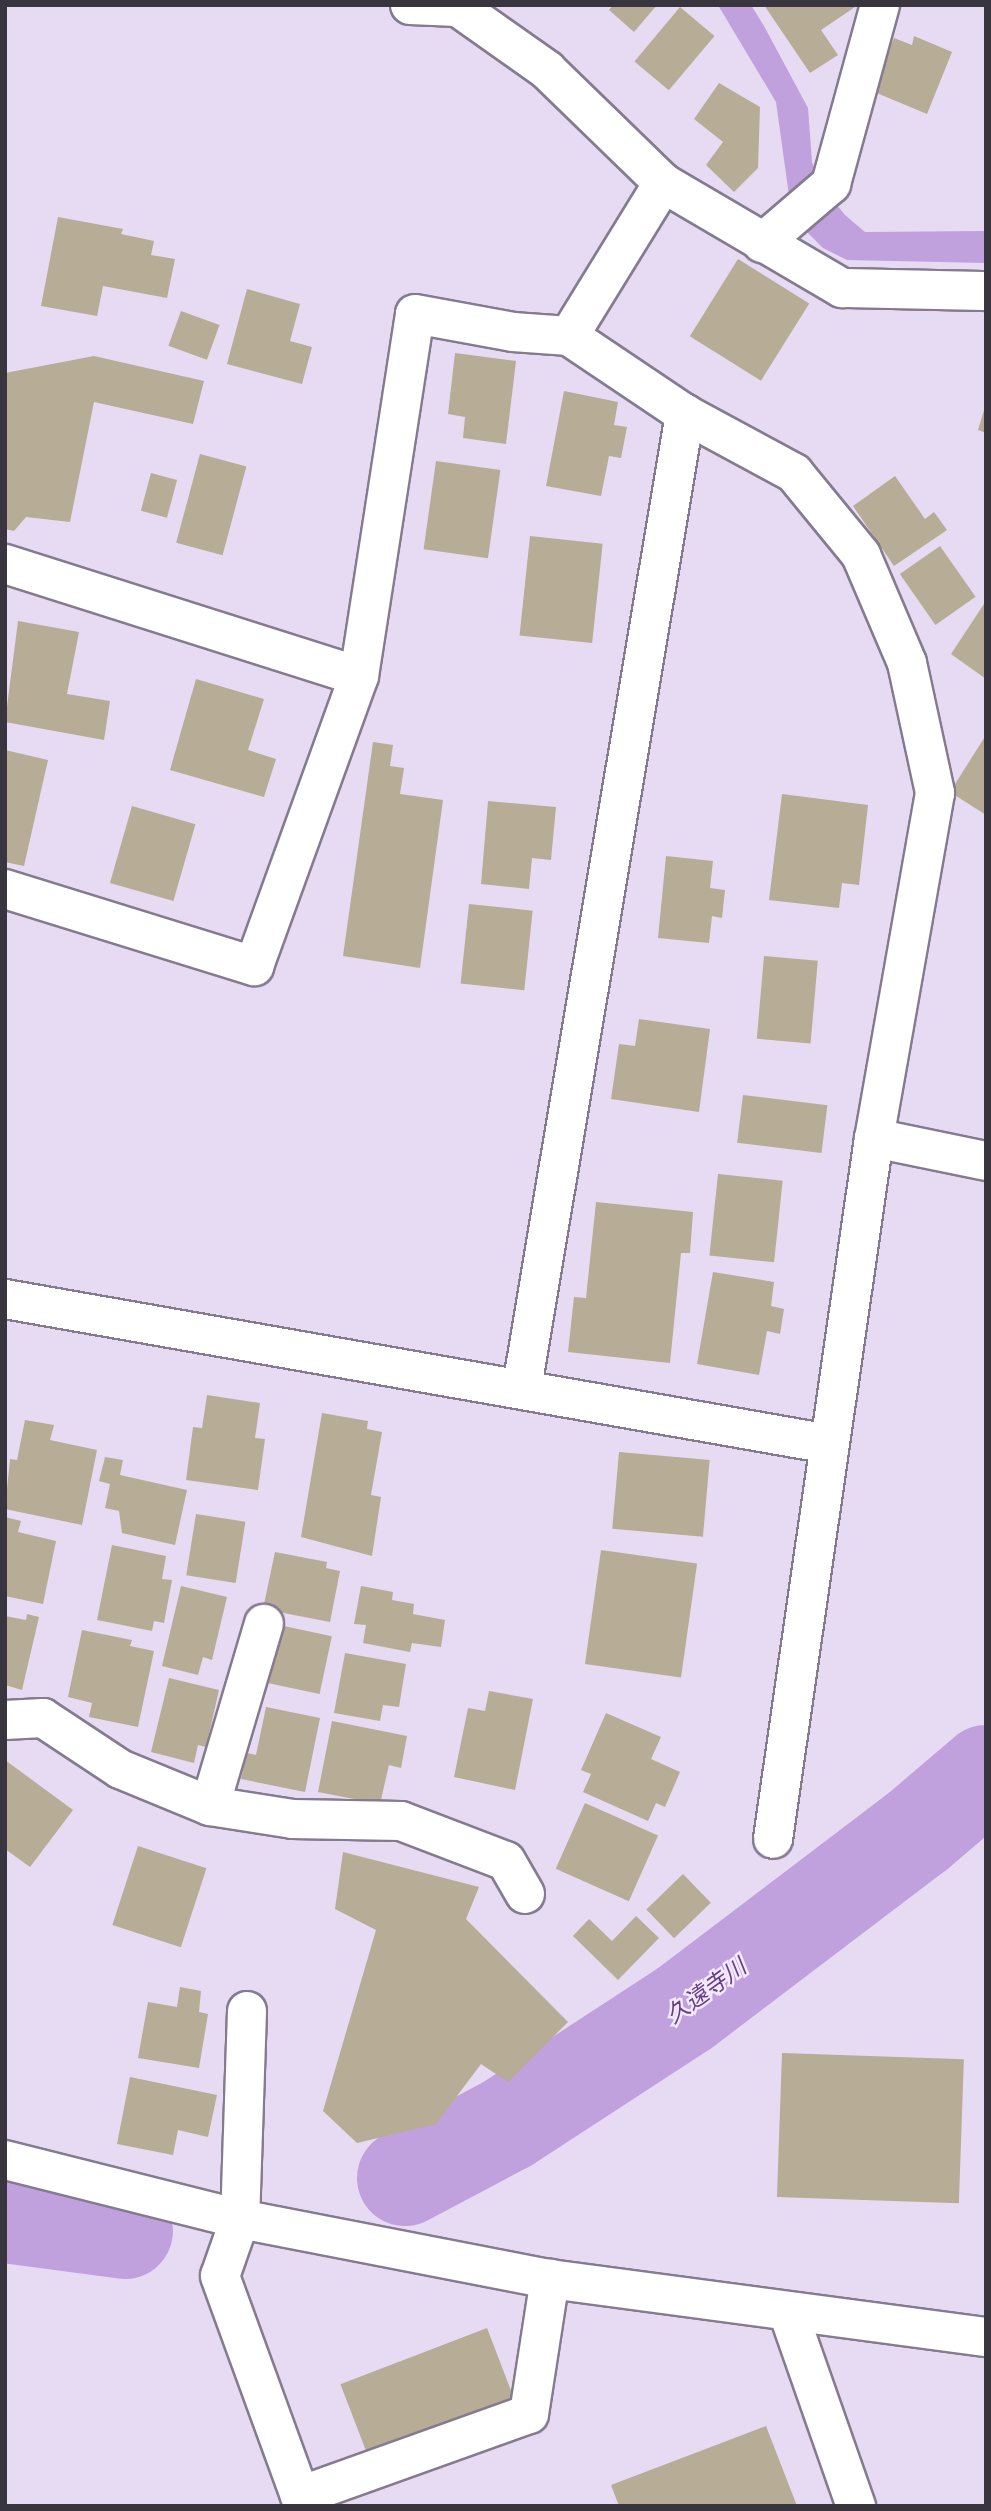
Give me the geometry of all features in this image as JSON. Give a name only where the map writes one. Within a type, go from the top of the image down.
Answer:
[{"type":"street","points":[[410,5],[456,6],[547,70],[663,183],[773,234],[842,288],[986,291]]},
{"type":"street","points":[[773,234],[831,184],[880,5]]},
{"type":"street","points":[[569,336],[663,183]]},
{"type":"street","points":[[5,889],[254,966],[359,676],[415,314],[513,332],[569,336],[685,414],[794,473],[861,555],[907,663],[935,793],[874,1138],[773,1839]]},
{"type":"street","points":[[523,1387],[685,414]]},
{"type":"street","points":[[5,564],[359,676]]},
{"type":"street","points":[[874,1138],[986,1161]]},
{"type":"street","points":[[5,1299],[523,1387],[829,1444]]},
{"type":"street","points":[[210,1806],[264,1624]]},
{"type":"street","points":[[5,1720],[43,1718],[120,1769],[210,1806],[293,1819],[401,1821],[506,1861],[525,1894]]},
{"type":"street","points":[[247,2011],[240,2219],[220,2276],[300,2496],[529,2414],[550,2279]]},
{"type":"street","points":[[5,2160],[240,2219],[550,2279],[986,2337]]},
{"type":"street","points":[[788,2312],[856,2506]]},
{"type":"shaded area","points":[[718,5],[751,5],[764,26],[808,108],[812,162],[822,187],[845,215],[865,232],[986,231],[986,263],[847,260],[823,248],[792,217],[776,102]]},
{"type":"building","points":[[613,5],[657,5],[634,32],[609,10]]},
{"type":"building","points":[[764,5],[858,5],[821,30],[838,55],[810,73]]},
{"type":"building","points":[[680,7],[714,36],[669,90],[634,61]]},
{"type":"building","points":[[914,36],[952,52],[927,114],[872,91],[894,38],[912,45]]},
{"type":"building","points":[[719,83],[760,107],[758,168],[734,192],[706,165],[723,142],[694,119]]},
{"type":"building","points":[[58,217],[123,229],[121,234],[154,241],[151,255],[175,259],[167,298],[103,286],[97,316],[41,306]]},
{"type":"building","points":[[738,259],[809,304],[761,381],[690,336]]},
{"type":"building","points":[[247,289],[300,304],[290,341],[312,347],[302,384],[227,364]]},
{"type":"building","points":[[181,311],[220,325],[207,360],[168,346]]},
{"type":"building","points":[[455,353],[516,361],[506,444],[463,438],[465,417],[448,414]]},
{"type":"building","points":[[94,356],[204,381],[193,424],[94,402],[70,522],[26,517],[14,531],[5,529],[5,373]]},
{"type":"building","points":[[564,391],[618,402],[614,425],[627,427],[621,458],[609,456],[601,496],[546,486]]},
{"type":"building","points":[[986,407],[986,433],[978,430]]},
{"type":"building","points":[[200,454],[246,466],[223,555],[176,543]]},
{"type":"building","points":[[436,461],[500,470],[488,558],[424,549]]},
{"type":"building","points":[[151,473],[177,480],[167,518],[141,511]]},
{"type":"building","points":[[895,476],[925,519],[934,512],[947,530],[894,566],[853,506]]},
{"type":"building","points":[[530,536],[603,544],[592,643],[520,635]]},
{"type":"building","points":[[940,546],[976,597],[935,625],[900,574]]},
{"type":"building","points":[[984,604],[986,606],[986,679],[951,654]]},
{"type":"building","points":[[18,621],[79,632],[67,694],[110,701],[104,740],[5,722]]},
{"type":"building","points":[[196,679],[264,699],[248,750],[276,759],[264,797],[170,770]]},
{"type":"building","points":[[986,735],[986,815],[950,792]]},
{"type":"building","points":[[373,742],[393,745],[390,766],[404,768],[400,794],[443,800],[420,968],[343,956]]},
{"type":"building","points":[[5,750],[48,760],[24,866],[5,862]]},
{"type":"building","points":[[782,794],[868,805],[859,885],[842,883],[839,908],[769,900]]},
{"type":"building","points":[[488,801],[556,807],[551,860],[532,858],[529,889],[481,884]]},
{"type":"building","points":[[132,806],[195,824],[173,901],[110,883]]},
{"type":"building","points":[[666,856],[713,861],[710,888],[725,890],[722,918],[712,916],[709,943],[658,938]]},
{"type":"building","points":[[469,904],[533,911],[524,990],[461,984]]},
{"type":"building","points":[[764,956],[818,961],[811,1043],[757,1039]]},
{"type":"building","points":[[639,1019],[710,1029],[699,1112],[611,1099],[619,1044],[635,1046]]},
{"type":"building","points":[[743,1095],[827,1105],[822,1153],[737,1143]]},
{"type":"building","points":[[718,1174],[783,1181],[774,1262],[709,1256]]},
{"type":"building","points":[[596,1202],[693,1212],[690,1253],[681,1253],[670,1363],[568,1352],[574,1297],[586,1298]]},
{"type":"building","points":[[713,1272],[774,1282],[771,1306],[784,1309],[780,1334],[767,1331],[759,1375],[697,1364]]},
{"type":"building","points":[[207,1395],[260,1403],[255,1438],[265,1439],[258,1490],[186,1480],[193,1427],[202,1428]]},
{"type":"building","points":[[322,1413],[368,1421],[367,1429],[382,1432],[371,1495],[381,1497],[372,1556],[301,1537]]},
{"type":"building","points":[[25,1420],[54,1425],[50,1440],[97,1450],[82,1525],[5,1509],[10,1459],[17,1460]]},
{"type":"building","points":[[619,1452],[710,1460],[703,1537],[612,1529]]},
{"type":"building","points":[[105,1457],[123,1460],[120,1475],[187,1490],[175,1545],[122,1533],[119,1511],[105,1508],[110,1484],[99,1481]]},
{"type":"building","points":[[196,1514],[245,1522],[236,1583],[186,1575]]},
{"type":"building","points":[[5,1517],[21,1521],[18,1532],[56,1541],[43,1604],[5,1596]]},
{"type":"building","points":[[112,1545],[166,1556],[162,1579],[172,1580],[164,1623],[154,1621],[152,1631],[97,1620]]},
{"type":"building","points":[[601,1550],[697,1563],[681,1677],[585,1664]]},
{"type":"building","points":[[275,1552],[327,1562],[326,1568],[340,1571],[330,1622],[263,1609]]},
{"type":"building","points":[[181,1586],[227,1597],[212,1660],[203,1657],[198,1675],[162,1666]]},
{"type":"building","points":[[361,1586],[393,1592],[392,1600],[414,1604],[413,1614],[445,1620],[441,1647],[412,1643],[410,1652],[363,1643],[366,1625],[354,1624]]},
{"type":"building","points":[[27,1614],[39,1617],[22,1690],[5,1685],[5,1616],[26,1620]]},
{"type":"building","points":[[279,1625],[332,1636],[320,1694],[267,1683]]},
{"type":"building","points":[[82,1630],[132,1640],[130,1646],[154,1651],[138,1727],[89,1717],[92,1703],[68,1697]]},
{"type":"building","points":[[345,1653],[406,1664],[399,1707],[383,1705],[380,1721],[334,1713]]},
{"type":"building","points":[[169,1678],[219,1690],[206,1747],[198,1745],[194,1763],[151,1752]]},
{"type":"building","points":[[489,1691],[533,1699],[515,1790],[454,1777],[468,1708],[485,1711]]},
{"type":"building","points":[[266,1707],[320,1718],[305,1792],[241,1779],[247,1753],[256,1755]]},
{"type":"building","points":[[606,1713],[661,1737],[651,1759],[680,1772],[665,1807],[656,1803],[648,1821],[583,1792],[591,1774],[581,1770]]},
{"type":"building","points":[[332,1721],[407,1736],[401,1768],[389,1765],[380,1804],[318,1792]]},
{"type":"building","points":[[5,1760],[73,1810],[30,1867],[5,1849]]},
{"type":"building","points":[[585,1803],[658,1836],[629,1901],[556,1869]]},
{"type":"building","points":[[138,1846],[206,1868],[181,1947],[112,1925]]},
{"type":"building","points":[[343,1852],[479,1887],[466,1919],[568,2022],[508,2082],[481,2064],[436,2124],[357,2143],[323,2111],[376,1930],[335,1909]]},
{"type":"building","points":[[683,1874],[711,1903],[674,1938],[646,1909]]},
{"type":"building","points":[[636,1916],[659,1938],[618,1980],[573,1936],[589,1919],[612,1941]]},
{"type":"building","points":[[180,1987],[201,1991],[199,2012],[208,2014],[199,2068],[138,2058],[148,2002],[177,2007]]},
{"type":"building","points":[[782,2053],[964,2059],[959,2203],[777,2197]]},
{"type":"building","points":[[130,2077],[217,2095],[208,2137],[178,2130],[173,2155],[117,2144]]},
{"type":"building","points":[[487,2328],[514,2397],[367,2453],[340,2384]]},
{"type":"building","points":[[766,2426],[797,2506],[619,2506],[611,2485]]},
{"type":"waterway","name":"久遠寺川","points":[[405,2178],[507,2124],[685,2008],[917,1832],[986,1773]]},
{"type":"waterway","name":"久遠寺川","points":[[5,2215],[125,2231]]}]
